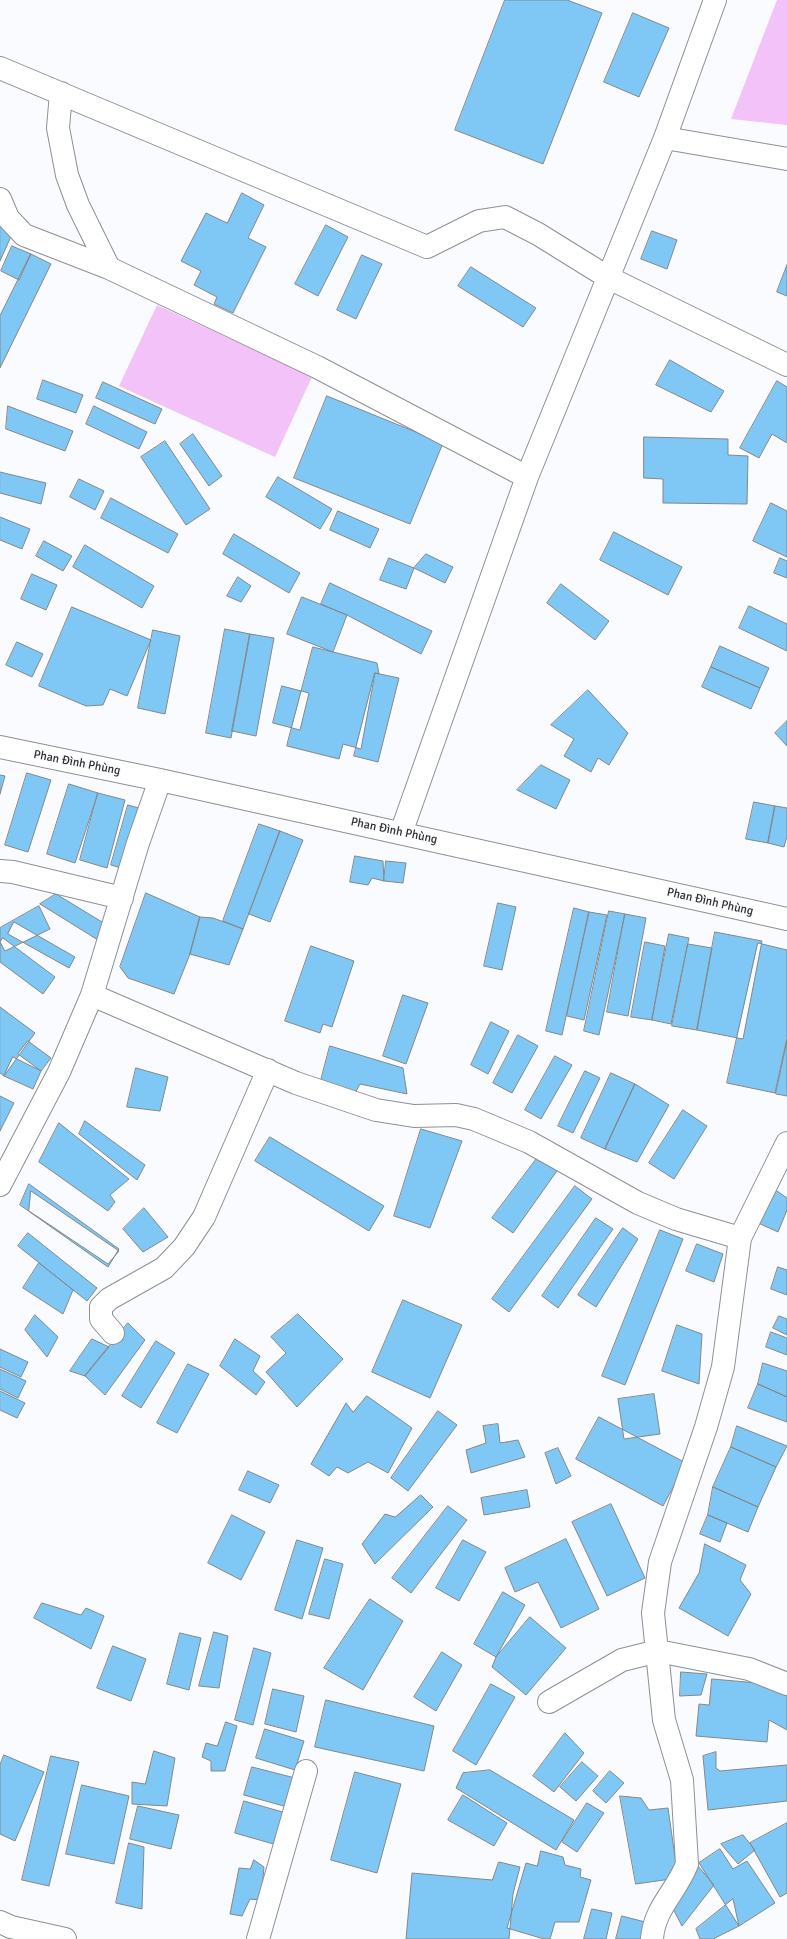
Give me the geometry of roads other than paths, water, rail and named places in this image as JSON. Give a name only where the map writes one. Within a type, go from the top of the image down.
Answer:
[{"type":"street","points":[[401,833],[527,478],[666,138],[715,0]]},
{"type":"street","points":[[0,68],[427,247],[479,221],[505,217],[538,234],[609,278],[787,365]]},
{"type":"street","points":[[61,93],[58,128],[67,176],[78,205],[109,268]]},
{"type":"street","points":[[666,138],[787,159]]},
{"type":"street","points":[[0,199],[8,218],[24,235],[109,268],[317,367],[527,478]]},
{"type":"street","name":"Phan Đình Phùng","points":[[0,747],[160,780],[787,919]]},
{"type":"street","points":[[0,1185],[59,1072],[92,995],[138,843],[160,780]]},
{"type":"street","points":[[0,870],[122,898]]},
{"type":"street","points":[[92,995],[296,1082],[376,1110],[414,1116],[456,1115],[474,1119],[529,1142],[638,1203],[676,1219],[740,1238]]},
{"type":"street","points":[[113,1333],[101,1319],[101,1307],[109,1299],[164,1268],[184,1247],[204,1217],[268,1070]]},
{"type":"street","points":[[652,1939],[658,1912],[684,1873],[687,1864],[682,1780],[664,1720],[653,1613],[660,1562],[706,1427],[723,1367],[740,1238],[787,1143]]},
{"type":"street","points":[[549,1702],[622,1660],[658,1651],[749,1669],[787,1684]]},
{"type":"street","points":[[258,1939],[306,1772]]},
{"type":"street","points":[[0,1922],[11,1928],[65,1939]]}]
